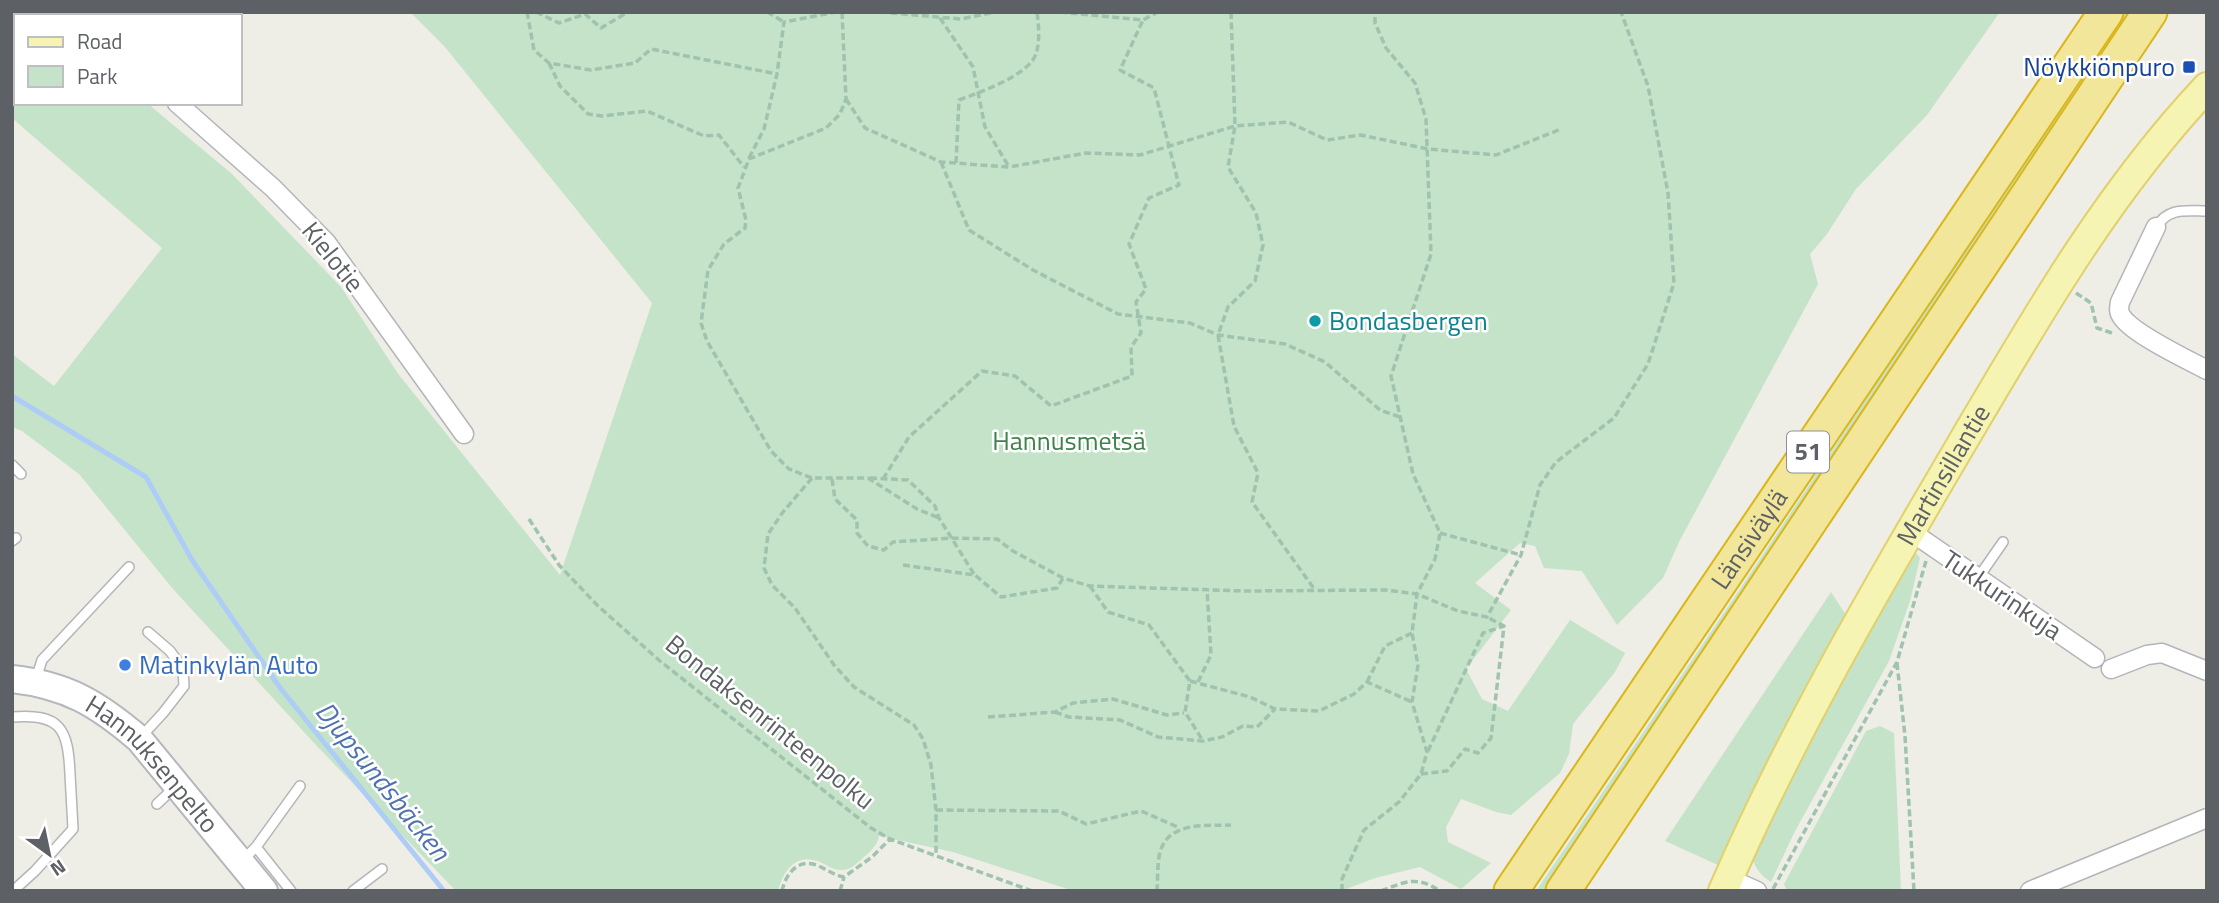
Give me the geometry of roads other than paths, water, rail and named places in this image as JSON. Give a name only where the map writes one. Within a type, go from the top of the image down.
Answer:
[{"type":"highway","name":"Länsiväylä","points":[[1511,891],[2106,12]]},
{"type":"highway","name":"Länsiväylä","points":[[1563,891],[2150,12]]},
{"type":"main road","name":"Martinsillantie","points":[[1726,884],[1770,789],[1839,655],[1920,538],[2035,320],[2086,240],[2126,184],[2207,87]]},
{"type":"main road","name":"Hannuksenpelto","points":[[24,680],[68,691],[94,704],[139,739],[177,785],[249,855],[264,891]]},
{"type":"street","name":"Kielotie","points":[[179,105],[273,188],[326,242],[464,434]]},
{"type":"street","points":[[2156,227],[2118,310],[2129,325],[2207,370]]},
{"type":"street","name":"Tukkurinkuja","points":[[1920,538],[2095,658]]},
{"type":"street","points":[[2111,669],[2147,655],[2162,653],[2207,671]]},
{"type":"street","points":[[2030,891],[2207,818]]},
{"type":"street","points":[[1726,884],[1758,891]]},
{"type":"lane","points":[[2156,227],[2162,217],[2176,211],[2207,211]]},
{"type":"lane","points":[[12,466],[21,474]]},
{"type":"lane","points":[[1978,578],[2003,542]]},
{"type":"lane","points":[[24,680],[128,567]]},
{"type":"lane","points":[[139,739],[184,687],[183,669],[170,651],[148,632]]},
{"type":"lane","points":[[12,717],[36,716],[48,719],[65,734],[69,754],[73,829],[13,891]]},
{"type":"lane","points":[[156,804],[177,785]]},
{"type":"lane","points":[[292,891],[249,855],[300,786]]},
{"type":"lane","points":[[353,891],[382,869]]},
{"type":"waterway","name":"Djupsundsbäcken","points":[[12,396],[146,477],[192,560],[281,689],[444,891]]},
{"type":"place","name":"Nöykkiönpuro","points":[[2189,67]]},
{"type":"place","name":"Bondasbergen","points":[[1315,321]]},
{"type":"place","name":"Matinkylän Auto","points":[[125,665]]},
{"type":"park label","name":"Hannusmetsä","points":[[1069,441]]}]
